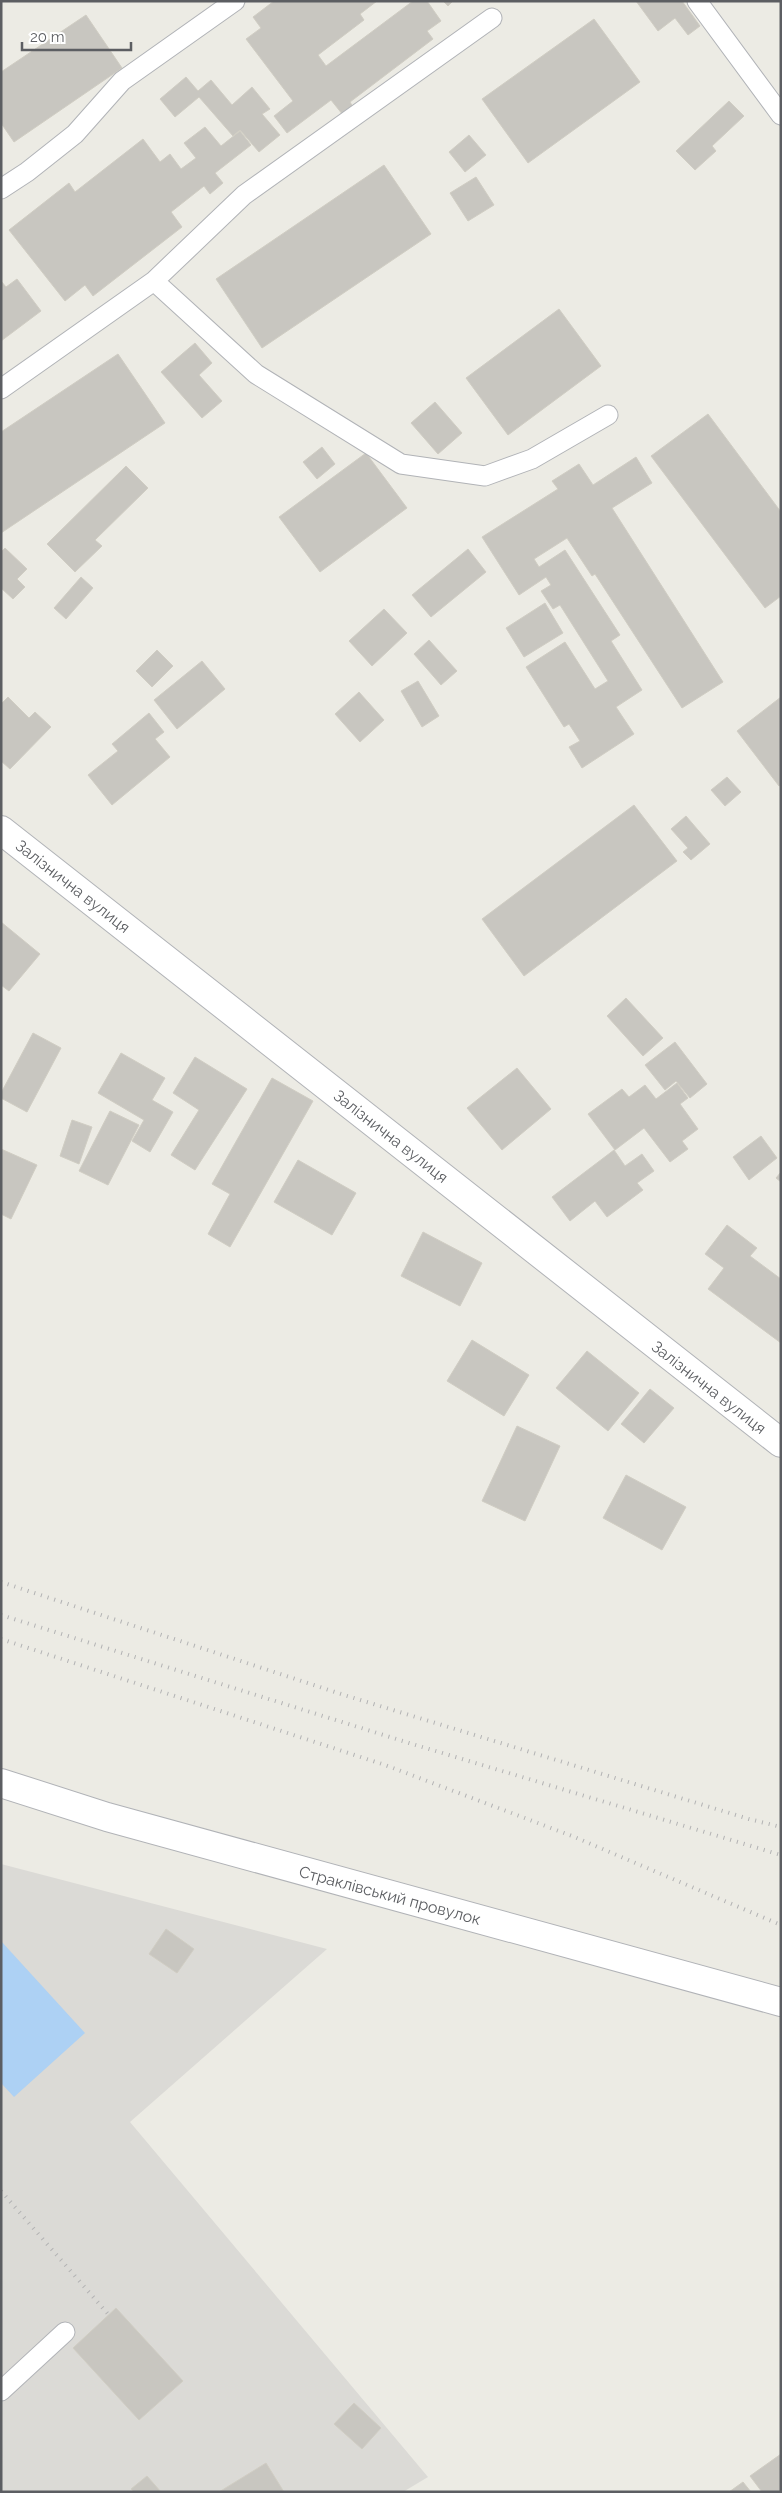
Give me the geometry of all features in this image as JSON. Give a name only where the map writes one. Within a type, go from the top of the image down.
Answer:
[{"type":"street","name":"Залізнична вулиця","points":[[1,830],[781,1443]]},
{"type":"street","name":"Страклівський провулок","points":[[1,1783],[107,1817],[781,2002]]},
{"type":"lane","points":[[1,189],[27,172],[75,134],[122,81],[235,1]]},
{"type":"lane","points":[[696,1],[781,115]]},
{"type":"lane","points":[[1,389],[154,281],[244,195],[492,18]]},
{"type":"lane","points":[[154,281],[256,374],[401,464],[485,476],[532,460],[608,415]]},
{"type":"lane","points":[[1,2391],[65,2332]]},
{"type":"shaded area","points":[[1,1864],[327,1949],[130,2122],[428,2477],[403,2492],[1,2492]]},
{"type":"water","points":[[1,1941],[85,2033],[14,2097],[1,2083]]},
{"type":"building","points":[[274,1],[377,1],[360,14],[364,20],[318,55],[326,66],[413,1],[427,1],[441,21],[427,31],[433,39],[350,102],[353,107],[343,115],[331,100],[287,133],[274,116],[293,101],[246,39],[261,28],[253,17]]},
{"type":"building","points":[[443,1],[453,1],[448,6]]},
{"type":"building","points":[[636,1],[682,1],[700,26],[688,35],[675,18],[658,31]]},
{"type":"building","points":[[86,15],[122,68],[14,142],[1,123],[1,72]]},
{"type":"building","points":[[594,19],[640,82],[528,163],[482,99]]},
{"type":"building","points":[[186,77],[198,91],[211,80],[232,105],[252,87],[270,109],[262,114],[280,135],[259,152],[240,130],[233,136],[199,97],[175,117],[160,99]]},
{"type":"building","points":[[729,101],[744,116],[712,146],[716,151],[695,170],[676,151]]},
{"type":"building","points":[[205,127],[221,146],[240,131],[251,145],[215,173],[223,183],[210,194],[204,186],[171,212],[182,227],[93,296],[85,285],[65,301],[9,230],[69,183],[75,192],[143,139],[160,162],[170,154],[181,169],[196,158],[184,143]]},
{"type":"building","points":[[469,135],[486,155],[465,172],[449,152]]},
{"type":"building","points":[[384,165],[431,234],[262,348],[216,279]]},
{"type":"building","points":[[476,177],[494,205],[468,221],[450,193]]},
{"type":"building","points":[[17,279],[41,311],[1,341],[1,281],[6,287]]},
{"type":"building","points":[[559,309],[601,366],[508,435],[466,378]]},
{"type":"building","points":[[195,343],[212,363],[199,375],[222,401],[202,418],[161,372]]},
{"type":"building","points":[[118,354],[165,423],[1,533],[1,432]]},
{"type":"building","points":[[435,402],[462,433],[438,454],[411,423]]},
{"type":"building","points":[[708,414],[781,512],[781,596],[765,608],[651,456]]},
{"type":"building","points":[[322,447],[335,464],[317,479],[303,462]]},
{"type":"building","points":[[366,453],[407,508],[320,572],[279,517]]},
{"type":"building","points":[[636,457],[652,483],[612,508],[723,682],[682,708],[595,574],[592,576],[567,538],[534,559],[539,567],[565,550],[620,635],[611,641],[642,690],[616,707],[634,734],[582,768],[569,747],[580,741],[569,724],[564,727],[526,667],[565,642],[595,689],[608,681],[560,605],[553,609],[541,591],[551,585],[546,577],[519,595],[482,537],[558,489],[552,481],[579,464],[593,485]]},
{"type":"building","points":[[126,466],[148,488],[95,540],[102,546],[75,572],[47,544]]},
{"type":"building","points":[[5,548],[27,569],[17,579],[25,587],[13,599],[1,588],[1,552]]},
{"type":"building","points":[[468,549],[486,572],[431,617],[412,595]]},
{"type":"building","points":[[81,577],[93,588],[66,619],[54,608]]},
{"type":"building","points":[[545,603],[563,633],[524,657],[506,628]]},
{"type":"building","points":[[384,609],[407,633],[372,666],[349,641]]},
{"type":"building","points":[[429,640],[457,671],[441,685],[414,654]]},
{"type":"building","points":[[157,650],[173,666],[152,687],[136,671]]},
{"type":"building","points":[[202,661],[225,689],[177,729],[154,700]]},
{"type":"building","points":[[418,681],[439,716],[422,727],[401,691]]},
{"type":"building","points":[[359,692],[384,720],[360,742],[335,714]]},
{"type":"building","points":[[8,697],[29,718],[35,712],[51,727],[10,769],[1,761],[1,704]]},
{"type":"building","points":[[781,697],[781,785],[779,786],[737,731]]},
{"type":"building","points":[[149,713],[164,732],[155,739],[170,757],[112,805],[88,775],[118,751],[112,744]]},
{"type":"building","points":[[727,777],[741,792],[725,806],[711,790]]},
{"type":"building","points":[[634,805],[677,861],[524,976],[482,919]]},
{"type":"building","points":[[686,816],[710,844],[691,860],[683,852],[688,848],[671,829]]},
{"type":"building","points":[[1,922],[40,954],[9,991],[1,985]]},
{"type":"building","points":[[626,998],[663,1038],[643,1056],[607,1016]]},
{"type":"building","points":[[33,1033],[61,1048],[27,1112],[1,1098],[1,1093]]},
{"type":"building","points":[[675,1042],[707,1084],[690,1098],[676,1081],[665,1090],[645,1065]]},
{"type":"building","points":[[121,1053],[165,1078],[152,1100],[173,1112],[150,1152],[132,1141],[144,1120],[98,1093]]},
{"type":"building","points":[[195,1057],[247,1089],[195,1170],[171,1155],[199,1110],[173,1093]]},
{"type":"building","points":[[517,1068],[551,1109],[502,1150],[467,1108]]},
{"type":"building","points":[[272,1078],[313,1101],[230,1247],[208,1234],[230,1194],[212,1184]]},
{"type":"building","points":[[677,1083],[688,1098],[680,1104],[698,1129],[682,1141],[688,1149],[670,1162],[644,1128],[615,1150],[588,1114],[622,1089],[629,1097],[645,1085],[656,1099]]},
{"type":"building","points":[[110,1111],[139,1125],[108,1185],[79,1171]]},
{"type":"building","points":[[72,1120],[92,1127],[79,1164],[60,1156]]},
{"type":"building","points":[[761,1136],[777,1158],[749,1180],[733,1157]]},
{"type":"building","points":[[1,1149],[37,1165],[11,1219],[1,1214]]},
{"type":"building","points":[[614,1150],[625,1166],[642,1154],[654,1171],[637,1183],[643,1190],[607,1217],[595,1201],[570,1221],[552,1197]]},
{"type":"building","points":[[298,1160],[356,1193],[332,1235],[274,1202]]},
{"type":"building","points":[[781,1172],[781,1182],[776,1178]]},
{"type":"building","points":[[727,1225],[757,1248],[750,1256],[781,1279],[781,1343],[708,1289],[724,1268],[705,1254]]},
{"type":"building","points":[[423,1232],[482,1263],[460,1306],[401,1276]]},
{"type":"building","points":[[472,1340],[529,1375],[504,1416],[447,1381]]},
{"type":"building","points":[[587,1351],[639,1393],[608,1431],[556,1388]]},
{"type":"building","points":[[650,1389],[674,1408],[644,1443],[621,1424]]},
{"type":"building","points":[[517,1426],[560,1446],[525,1521],[482,1501]]},
{"type":"building","points":[[626,1475],[686,1507],[662,1550],[603,1518]]},
{"type":"building","points":[[166,1929],[194,1949],[177,1973],[149,1954]]},
{"type":"building","points":[[116,2308],[183,2381],[139,2420],[73,2348]]},
{"type":"building","points":[[354,2403],[381,2428],[362,2449],[334,2424]]},
{"type":"building","points":[[781,2454],[781,2492],[762,2492],[750,2476]]},
{"type":"building","points":[[266,2463],[284,2492],[219,2492]]},
{"type":"building","points":[[147,2476],[161,2492],[134,2492],[131,2489]]},
{"type":"building","points":[[743,2482],[751,2492],[729,2492]]},
{"type":"railway","points":[[1,1582],[344,1695],[749,1819],[781,1827]]},
{"type":"railway","points":[[1,1615],[409,1743],[781,1855]]},
{"type":"railway","points":[[1,1639],[385,1765],[572,1836],[781,1925]]},
{"type":"railway","points":[[1,2191],[108,2314]]}]
